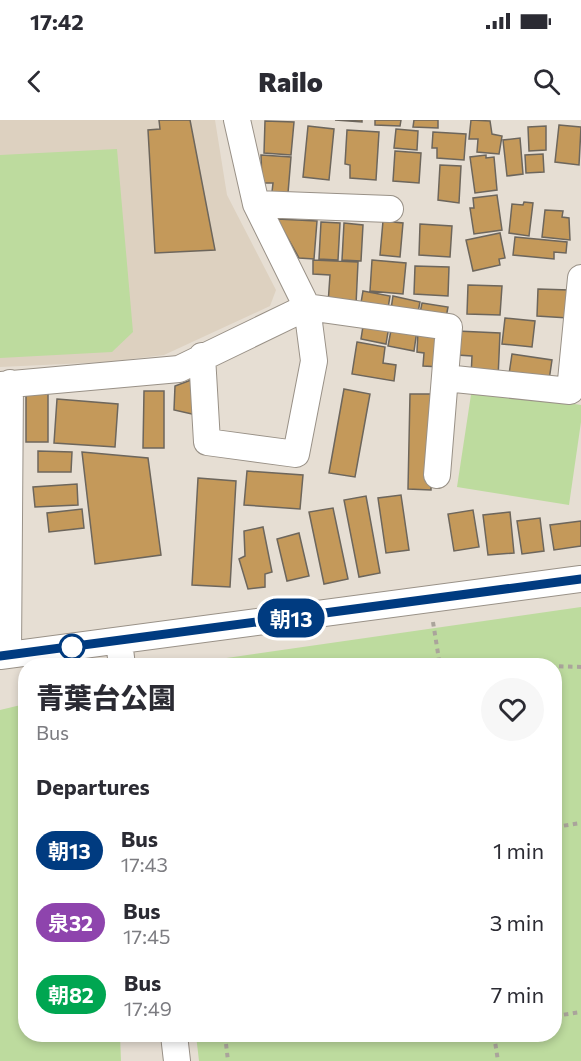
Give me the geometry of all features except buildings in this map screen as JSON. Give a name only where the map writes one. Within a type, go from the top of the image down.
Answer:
[{"type":"street","points":[[202,356],[207,442],[296,454],[314,361],[307,307],[256,204],[237,120]]},
{"type":"street","points":[[256,204],[390,209]]},
{"type":"street","points":[[445,378],[570,391],[581,278]]},
{"type":"street","points":[[437,475],[449,327],[307,307],[179,369],[5,384],[4,655],[581,579]]},
{"type":"street","points":[[119,641],[121,658]]},
{"type":"street","points":[[175,1042],[177,1061]]},
{"type":"path","points":[[433,621],[439,658]]},
{"type":"path","points":[[562,666],[581,667]]},
{"type":"path","points":[[562,826],[581,823]]},
{"type":"path","points":[[562,1015],[581,1012]]},
{"type":"path","points":[[226,1042],[228,1061]]},
{"type":"path","points":[[495,1042],[498,1061]]},
{"type":"shaded area","points":[[0,120],[215,120],[227,195],[276,290],[270,306],[164,355],[108,362],[0,367]]},
{"type":"green space","points":[[117,149],[133,332],[112,352],[0,358],[0,155]]},
{"type":"green space","points":[[472,388],[581,405],[581,422],[569,505],[457,487]]},
{"type":"green space","points":[[581,607],[581,1061],[199,1061],[197,1042],[562,1042],[562,658],[227,658]]},
{"type":"green space","points":[[18,706],[18,1042],[120,1042],[121,1061],[0,1061],[0,710]]},
{"type":"bus line","name":"朝13","points":[[0,656],[581,579]]}]
